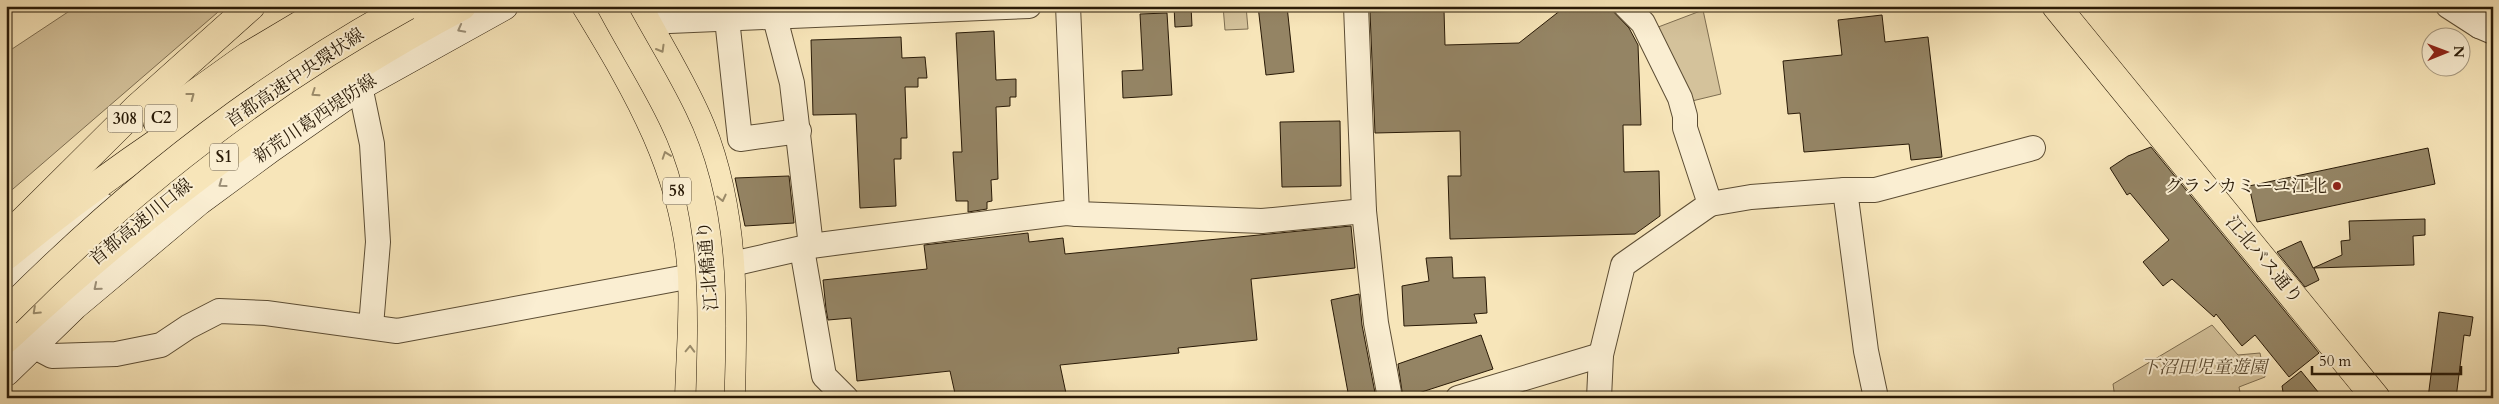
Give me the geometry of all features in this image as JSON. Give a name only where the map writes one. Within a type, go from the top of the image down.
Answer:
[{"type":"main road","name":"308","points":[[6,238],[150,96],[251,6]]},
{"type":"main road","name":"C2","points":[[6,251],[100,167],[150,126],[248,56],[332,6]]},
{"type":"main road","points":[[6,256],[57,214],[159,140],[305,49],[381,6]]},
{"type":"main road","name":"首都高速中央環状線","points":[[6,313],[100,224],[187,152],[250,104],[340,46],[407,6]]},
{"type":"main road","name":"新荒川葛西堤防線","points":[[6,291],[70,232],[181,148],[392,27],[435,6]]},
{"type":"main road","name":"首都高速川口線","points":[[6,338],[115,242],[268,124],[350,69],[462,6]]},
{"type":"main road","name":"新荒川葛西堤防線","points":[[6,372],[74,306],[200,201],[360,86],[504,6]]},
{"type":"main road","name":"58","points":[[586,6],[642,99],[661,142],[676,187],[692,276],[689,398]]},
{"type":"main road","name":"江北橋通り","points":[[611,6],[673,119],[699,192],[710,253],[713,304],[710,398]]},
{"type":"main road","name":"江北バス通り","points":[[2056,6],[2376,398]]},
{"type":"main road","name":"58","points":[[642,14],[684,87],[702,129],[717,174],[727,217],[732,264],[731,398]]},
{"type":"main road","points":[[6,272],[63,224],[163,146],[305,49]]},
{"type":"street","points":[[642,14],[727,19],[1029,6]]},
{"type":"street","points":[[1068,6],[1077,214]]},
{"type":"street","points":[[1356,6],[1364,211],[1376,324],[1390,398]]},
{"type":"street","points":[[1626,6],[1643,23],[1680,98],[1685,116],[1685,128],[1710,204]]},
{"type":"street","points":[[2448,6],[2487,21]]},
{"type":"street","points":[[775,18],[792,83],[799,130],[807,248],[824,376],[846,398]]},
{"type":"street","points":[[727,19],[740,139],[799,130]]},
{"type":"street","points":[[360,86],[372,144],[378,242],[371,326]]},
{"type":"street","points":[[642,99],[684,87]]},
{"type":"street","points":[[1599,398],[1601,355],[1623,265],[1710,204],[1751,196],[1875,190],[2033,148]]},
{"type":"street","points":[[1846,190],[1866,351],[1876,398]]},
{"type":"street","points":[[732,264],[807,248],[1066,213],[1262,221],[1364,211]]},
{"type":"street","points":[[33,346],[52,356],[116,354],[160,346],[188,327],[219,311],[266,313],[397,331],[692,276]]},
{"type":"street","points":[[1458,398],[1601,355]]},
{"type":"green space","points":[[77,6],[225,6],[6,195],[6,53]]},
{"type":"green space","points":[[1223,6],[1246,6],[1248,29],[1225,30]]},
{"type":"green space","points":[[1703,10],[1721,94],[1692,101],[1653,29]]},
{"type":"green space","name":"下沼田児童遊園","points":[[2212,325],[2238,355],[2260,353],[2265,377],[2239,387],[2241,398],[2115,398],[2113,384]]},
{"type":"building","points":[[1174,6],[1191,6],[1192,26],[1175,27]]},
{"type":"building","points":[[1258,6],[1287,6],[1294,72],[1266,75]]},
{"type":"building","points":[[1566,6],[1608,6],[1629,28],[1638,45],[1641,125],[1623,125],[1624,172],[1659,171],[1660,216],[1635,234],[1450,239],[1448,176],[1461,176],[1460,131],[1375,133],[1370,12],[1444,10],[1445,45],[1519,43]]},
{"type":"building","points":[[1167,13],[1172,95],[1123,98],[1122,71],[1143,70],[1140,14]]},
{"type":"building","points":[[1882,15],[1885,42],[1928,37],[1942,157],[1911,160],[1909,144],[1804,152],[1800,113],[1788,114],[1783,61],[1842,55],[1838,20]]},
{"type":"building","points":[[994,31],[996,80],[1016,79],[1016,97],[1010,97],[1010,106],[996,107],[998,179],[991,180],[992,201],[987,202],[987,209],[968,212],[968,201],[956,201],[953,152],[962,152],[956,33]]},
{"type":"building","points":[[901,37],[902,58],[925,57],[927,78],[918,78],[918,87],[905,87],[907,138],[901,138],[901,159],[894,159],[896,206],[860,208],[856,114],[813,115],[811,40]]},
{"type":"building","points":[[1340,121],[1341,186],[1282,187],[1280,122]]},
{"type":"building","points":[[2151,147],[2319,353],[2289,377],[2255,335],[2242,346],[2216,314],[2214,317],[2172,279],[2163,286],[2143,262],[2169,240],[2130,193],[2127,195],[2110,168],[2128,156]]},
{"type":"building","name":"グランカミーユ江北","points":[[2428,148],[2435,184],[2257,222],[2249,186]]},
{"type":"building","points":[[789,176],[794,223],[745,226],[735,178]]},
{"type":"building","points":[[2425,219],[2425,235],[2413,236],[2414,265],[2314,268],[2319,280],[2305,287],[2277,252],[2301,241],[2313,268],[2342,255],[2341,241],[2350,240],[2349,221]]},
{"type":"building","points":[[1351,226],[1355,268],[1251,279],[1257,340],[1178,348],[1179,353],[1060,365],[1067,398],[956,398],[950,371],[857,381],[851,318],[828,320],[826,309],[823,280],[927,269],[924,245],[1028,233],[1029,242],[1063,238],[1065,254]]},
{"type":"building","points":[[1452,257],[1453,278],[1485,277],[1487,313],[1474,314],[1477,323],[1404,326],[1402,286],[1429,281],[1426,258]]},
{"type":"building","points":[[1359,294],[1362,325],[1376,398],[1349,398],[1331,300]]},
{"type":"building","points":[[2439,312],[2473,317],[2470,336],[2464,335],[2456,398],[2428,398]]},
{"type":"building","points":[[1481,335],[1493,369],[1403,398],[1398,364]]},
{"type":"building","points":[[2301,371],[2323,398],[2284,398],[2282,386]]},
{"type":"place","name":"グランカミーユ江北","points":[[2337,186]]}]
